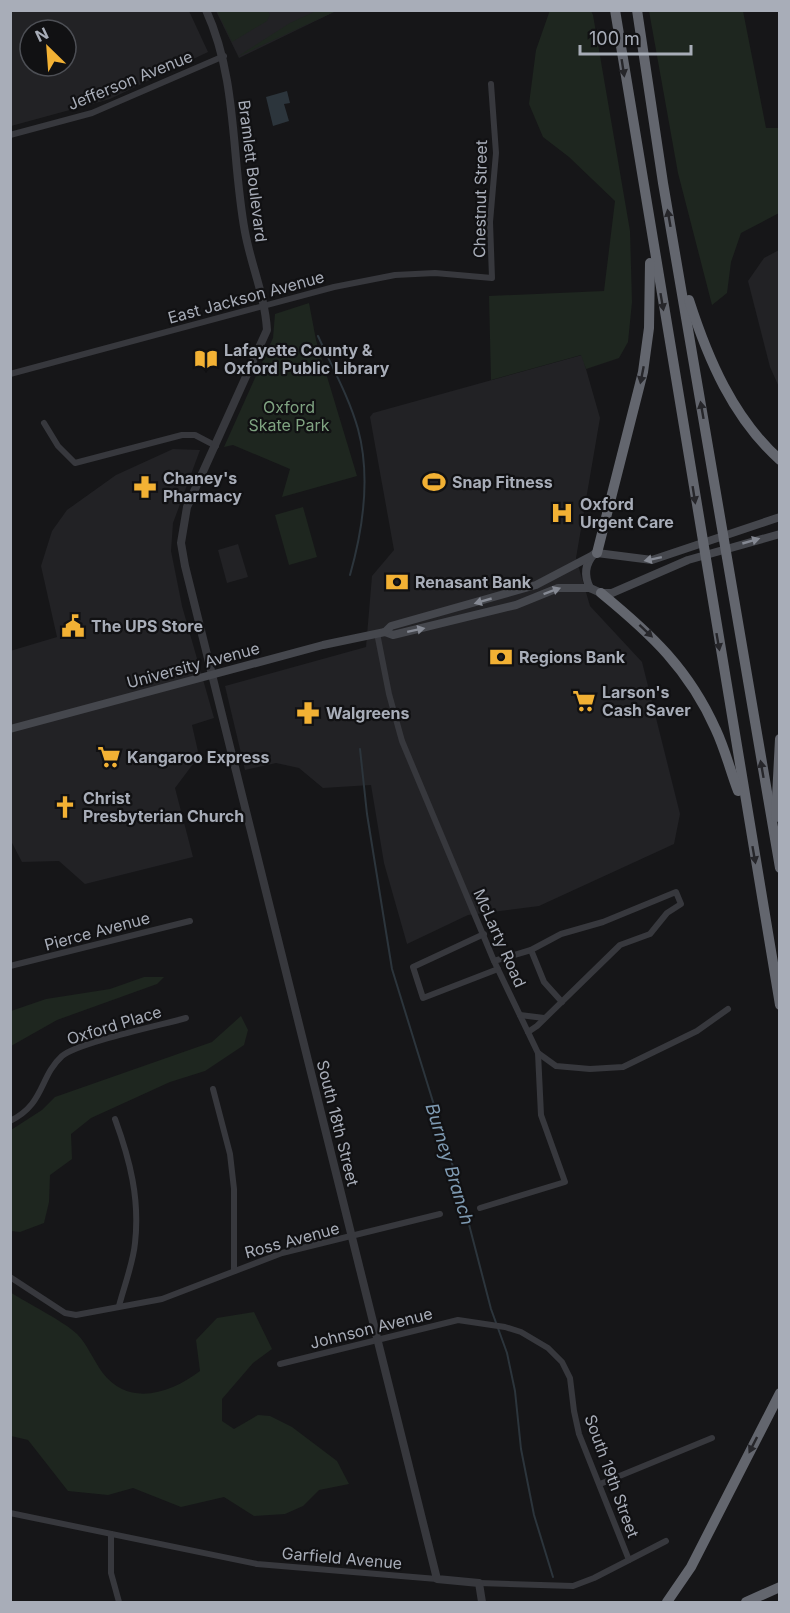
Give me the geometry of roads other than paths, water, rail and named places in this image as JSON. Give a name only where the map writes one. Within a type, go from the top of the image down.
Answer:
[{"type":"highway","points":[[615,10],[708,585],[780,1005]]},
{"type":"highway","points":[[637,10],[779,866]]},
{"type":"highway","points":[[596,553],[643,372],[649,327],[650,233]]},
{"type":"highway","points":[[677,262],[711,364],[747,422],[780,460]]},
{"type":"highway","points":[[601,593],[658,642],[692,685],[717,731],[748,816]]},
{"type":"highway","points":[[779,866],[775,809],[780,739]]},
{"type":"highway","points":[[667,1602],[691,1568],[780,1393]]},
{"type":"highway","points":[[746,1602],[780,1587]]},
{"type":"main road","points":[[590,588],[587,582],[587,564],[596,553],[652,560],[780,518]]},
{"type":"main road","points":[[601,593],[630,587],[688,560],[780,534]]},
{"type":"main road","name":"University Avenue","points":[[10,729],[381,633],[391,626],[536,585],[596,553]]},
{"type":"main road","name":"University Avenue","points":[[381,633],[393,635],[449,623],[516,605],[558,588],[590,588],[601,593]]},
{"type":"street","name":"Bramlett Boulevard","points":[[206,10],[224,56],[245,231],[264,306],[267,330],[187,507],[182,543],[213,675]]},
{"type":"street","name":"Jefferson Avenue","points":[[10,135],[92,113],[224,56]]},
{"type":"street","name":"Chestnut Street","points":[[491,84],[496,153],[490,222],[492,278]]},
{"type":"street","name":"East Jackson Avenue","points":[[10,374],[264,306],[387,276],[435,273],[492,278]]},
{"type":"street","points":[[44,423],[58,446],[75,463],[182,435],[195,435],[216,446]]},
{"type":"street","name":"McLarty Road","points":[[381,633],[389,694],[402,741],[494,961],[538,1053]]},
{"type":"street","name":"South 18th Street","points":[[213,675],[437,1579]]},
{"type":"street","points":[[494,961],[531,950],[561,934],[603,922],[676,892],[681,904],[667,913],[650,934],[620,945],[528,1032]]},
{"type":"street","name":"Pierce Avenue","points":[[10,966],[190,921]]},
{"type":"street","points":[[484,934],[413,967],[423,998],[498,969]]},
{"type":"street","points":[[531,950],[544,982],[562,1002]]},
{"type":"street","points":[[538,1053],[556,1066],[590,1069],[623,1067],[697,1031],[728,1009]]},
{"type":"street","points":[[520,1015],[545,1017]]},
{"type":"street","name":"Oxford Place","points":[[10,1121],[33,1104],[55,1065],[71,1049],[186,1018]]},
{"type":"street","points":[[480,1208],[565,1182],[541,1114],[538,1053]]},
{"type":"street","points":[[213,1089],[230,1154],[234,1189],[234,1270]]},
{"type":"street","points":[[10,1277],[65,1313],[76,1315],[119,1306],[135,1245],[136,1217],[134,1182],[115,1119]]},
{"type":"street","name":"Ross Avenue","points":[[119,1306],[162,1299],[199,1287],[234,1270],[282,1253],[441,1214]]},
{"type":"street","name":"Johnson Avenue","points":[[279,1364],[458,1320],[469,1320]]},
{"type":"street","name":"South 19th Street","points":[[469,1320],[521,1332],[548,1348],[562,1362],[570,1378],[579,1434],[629,1560]]},
{"type":"street","points":[[600,1484],[712,1438]]},
{"type":"street","name":"Garfield Avenue","points":[[10,1513],[257,1564],[312,1571],[479,1583],[573,1586],[666,1540]]},
{"type":"street","points":[[111,1534],[111,1573],[119,1602]]},
{"type":"street","points":[[479,1583],[482,1602]]},
{"type":"waterway","name":"Burney Branch","points":[[318,336],[350,405],[362,447],[364,503],[359,540],[350,575]]},
{"type":"waterway","name":"Burney Branch","points":[[360,749],[367,814],[392,969],[459,1186],[491,1309],[507,1353],[515,1391],[521,1449],[534,1515],[553,1577]]},
{"type":"place","name":"Lafayette County & Oxford Public Library","points":[[206,359]]},
{"type":"place","name":"Snap Fitness","points":[[434,482]]},
{"type":"place","name":"Chaney's Pharmacy","points":[[145,487]]},
{"type":"place","name":"Oxford Urgent Care","points":[[562,513]]},
{"type":"place","name":"Renasant Bank","points":[[397,582]]},
{"type":"place","name":"The UPS Store","points":[[73,626]]},
{"type":"place","name":"Regions Bank","points":[[501,657]]},
{"type":"place","name":"Larson's Cash Saver","points":[[584,701]]},
{"type":"place","name":"Walgreens","points":[[308,713]]},
{"type":"place","name":"Kangaroo Express","points":[[109,757]]},
{"type":"place","name":"Christ Presbyterian Church","points":[[65,807]]},
{"type":"park label","name":"Oxford Skate Park","points":[[289,416]]}]
